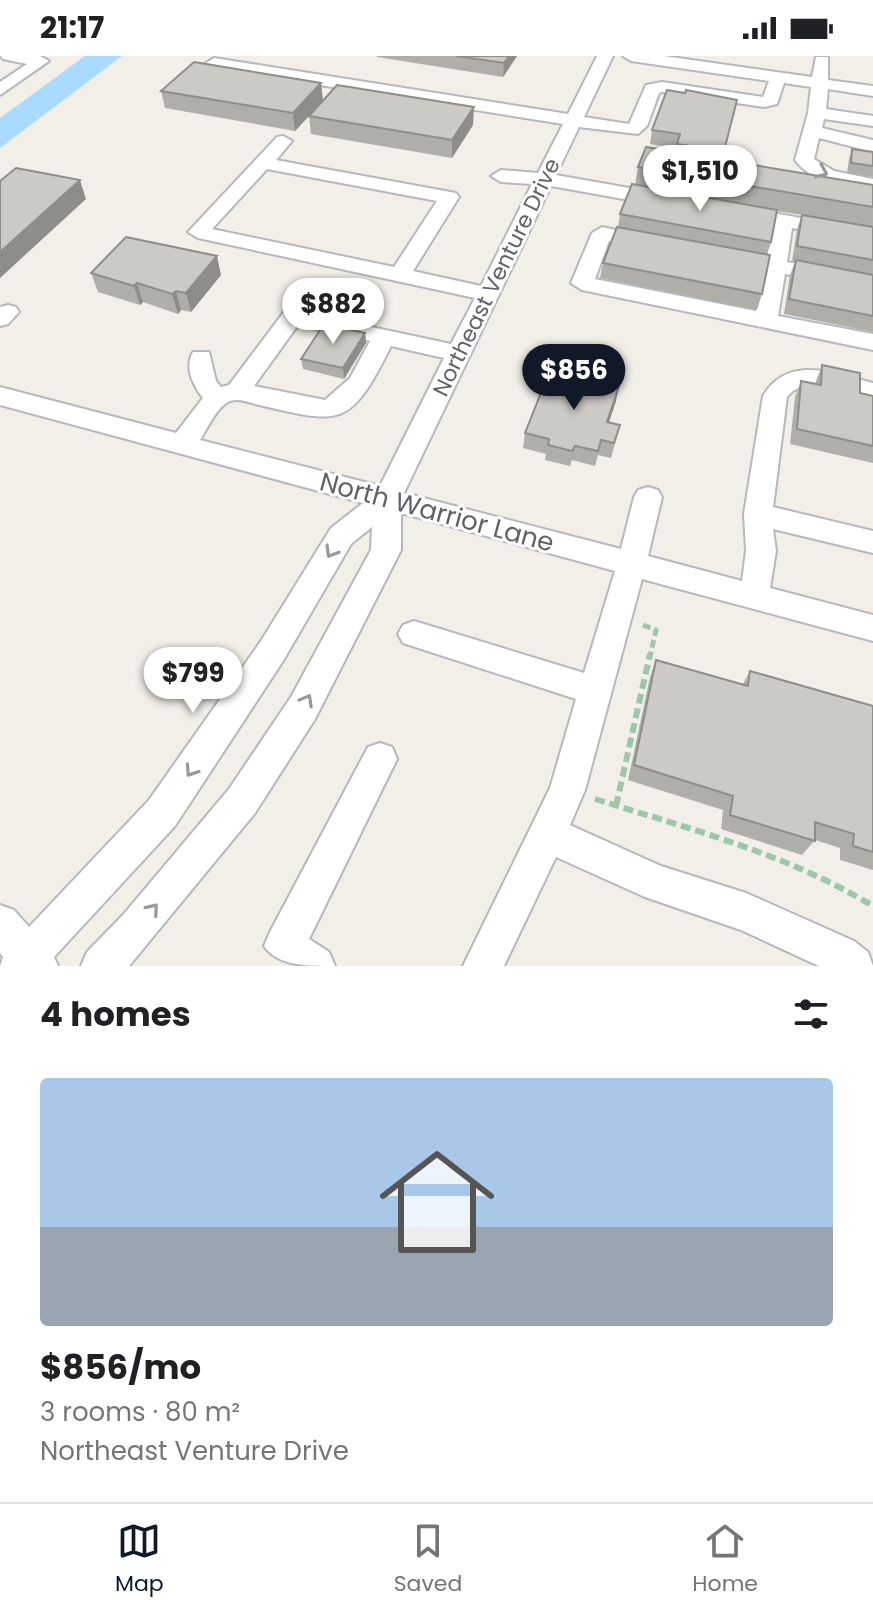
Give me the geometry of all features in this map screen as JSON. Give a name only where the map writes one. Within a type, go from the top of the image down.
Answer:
[{"type":"street","points":[[9,56],[44,58]]},
{"type":"street","points":[[631,56],[873,91]]},
{"type":"street","name":"Northeast Venture Drive","points":[[387,499],[573,121],[597,57]]},
{"type":"street","points":[[0,90],[44,58]]},
{"type":"street","points":[[822,60],[814,122],[804,160],[812,169],[873,185]]},
{"type":"street","points":[[214,63],[632,130],[638,126],[652,89],[662,87],[764,102],[771,100],[778,77]]},
{"type":"street","points":[[814,122],[873,121]]},
{"type":"street","points":[[814,122],[873,146]]},
{"type":"street","points":[[283,141],[198,232],[488,294]]},
{"type":"street","points":[[264,163],[449,197],[400,275]]},
{"type":"street","points":[[611,190],[621,166]]},
{"type":"street","points":[[501,176],[545,179],[689,204]]},
{"type":"street","points":[[720,210],[873,237]]},
{"type":"street","points":[[766,320],[783,221]]},
{"type":"street","points":[[674,247],[602,233],[582,283],[873,342]]},
{"type":"street","points":[[703,253],[873,284]]},
{"type":"street","points":[[182,445],[292,317],[459,354]]},
{"type":"street","points":[[201,358],[204,382],[227,394],[330,411],[348,398],[384,337]]},
{"type":"street","points":[[754,597],[761,551],[758,514],[779,386],[790,379],[805,377],[873,391]]},
{"type":"street","name":"North Warrior Lane","points":[[0,396],[873,628]]},
{"type":"street","points":[[483,966],[567,790],[632,564],[648,497]]},
{"type":"street","points":[[0,924],[29,963],[162,813],[272,651],[341,536],[387,499]]},
{"type":"street","points":[[101,966],[137,929],[242,801],[303,708],[386,550],[387,499]]},
{"type":"street","points":[[758,514],[873,542]]},
{"type":"street","points":[[414,634],[596,691]]},
{"type":"street","points":[[315,966],[284,946],[380,759]]},
{"type":"street","points":[[548,834],[666,888],[746,912],[840,955],[854,966]]},
{"type":"path","points":[[616,618],[656,630],[616,806]]},
{"type":"path","points":[[567,790],[804,871],[873,906]]},
{"type":"water","points":[[85,56],[122,56],[0,148],[0,118]]},
{"type":"building","points":[[456,56],[509,56],[504,63]]},
{"type":"building","points":[[194,62],[321,83],[293,113],[161,91]]},
{"type":"building","points":[[337,85],[474,107],[452,140],[309,116]]},
{"type":"building","points":[[667,90],[685,93],[686,90],[737,100],[724,151],[677,144],[680,134],[652,130]]},
{"type":"building","points":[[646,147],[873,185],[873,207],[638,167]]},
{"type":"building","points":[[852,149],[873,152],[873,166],[851,163]]},
{"type":"building","points":[[16,168],[80,180],[0,252],[0,181]]},
{"type":"building","points":[[632,184],[777,210],[771,242],[620,214]]},
{"type":"building","points":[[802,215],[873,227],[873,260],[797,246]]},
{"type":"building","points":[[617,227],[770,255],[762,294],[603,263]]},
{"type":"building","points":[[126,237],[217,256],[186,293],[176,291],[172,294],[137,283],[134,286],[91,273]]},
{"type":"building","points":[[796,260],[873,275],[873,316],[789,299]]},
{"type":"building","points":[[324,324],[365,333],[343,368],[301,359]]},
{"type":"building","points":[[822,365],[860,373],[860,393],[873,396],[873,446],[797,429],[801,381],[821,385]]},
{"type":"building","points":[[550,370],[619,386],[607,422],[620,425],[614,443],[601,440],[598,451],[575,446],[572,451],[548,445],[549,439],[525,433]]},
{"type":"building","points":[[656,660],[748,686],[750,671],[873,706],[873,852],[853,846],[854,834],[815,822],[815,841],[730,815],[733,796],[634,765]]}]
